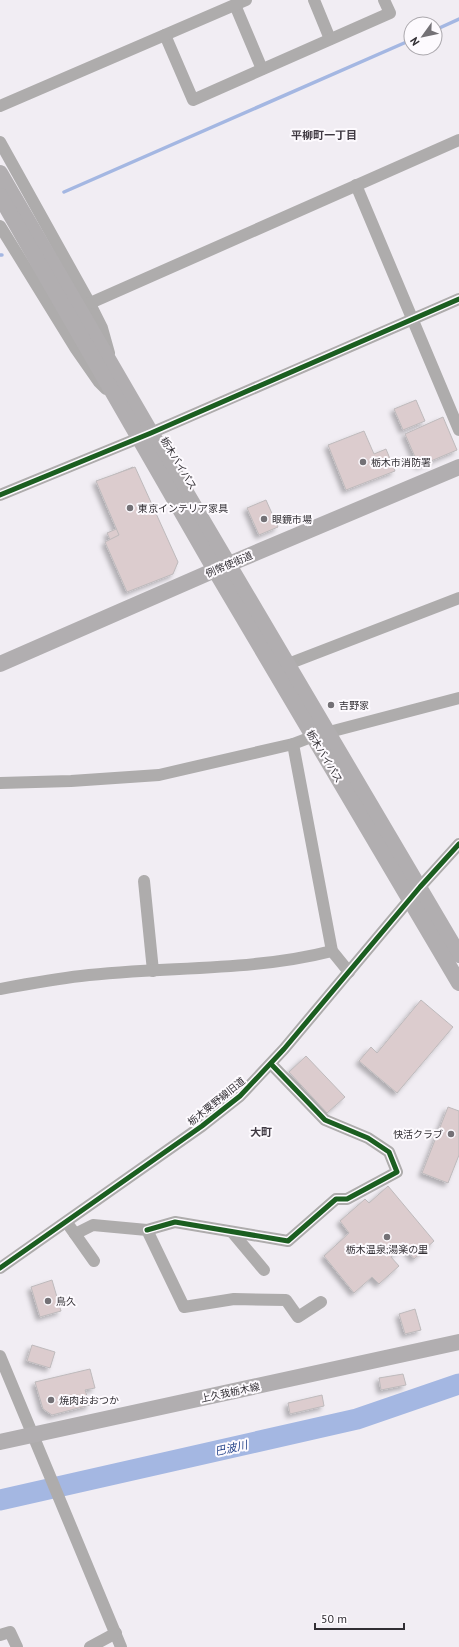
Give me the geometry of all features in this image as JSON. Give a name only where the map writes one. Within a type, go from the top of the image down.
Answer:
[{"type":"main road","name":"栃木バイパス","points":[[0,173],[84,305],[145,435],[222,567],[415,893],[459,955]]},
{"type":"main road","name":"栃木バイパス","points":[[0,196],[120,403],[145,435]]},
{"type":"main road","name":"例幣使街道","points":[[0,664],[459,466]]},
{"type":"main road","name":"栃木バイパス","points":[[222,567],[288,664],[321,735]]},
{"type":"main road","name":"栃木バイパス","points":[[415,893],[459,983]]},
{"type":"main road","name":"上久我栃木線","points":[[0,1442],[459,1342]]},
{"type":"street","points":[[314,0],[330,39]]},
{"type":"street","points":[[165,35],[193,100],[390,13],[384,0]]},
{"type":"street","points":[[0,106],[240,2],[262,69]]},
{"type":"street","points":[[0,142],[60,249],[84,305],[459,140]]},
{"type":"street","points":[[356,185],[459,430]]},
{"type":"street","points":[[0,226],[76,349],[99,382],[120,403]]},
{"type":"street","points":[[0,495],[145,435],[459,299]]},
{"type":"street","points":[[288,664],[459,598]]},
{"type":"street","points":[[0,783],[71,781],[159,775],[293,744],[459,698]]},
{"type":"street","points":[[293,744],[332,951],[349,972]]},
{"type":"street","name":"栃木粟野線旧道","points":[[0,1268],[208,1121],[240,1096],[271,1064],[415,893],[459,844]]},
{"type":"street","points":[[144,881],[153,971]]},
{"type":"street","points":[[0,989],[81,976],[304,958],[332,951]]},
{"type":"street","points":[[75,1234],[93,1225],[147,1230],[175,1222],[288,1241],[336,1199],[347,1200],[397,1172],[388,1152],[368,1138],[325,1120],[271,1064]]},
{"type":"street","points":[[66,1222],[94,1261]]},
{"type":"street","points":[[147,1230],[184,1307],[234,1299],[286,1300],[298,1317],[320,1302]]},
{"type":"street","points":[[232,1232],[264,1270]]},
{"type":"street","points":[[0,1356],[121,1647]]},
{"type":"street","points":[[0,1635],[10,1632],[17,1647]]},
{"type":"street","points":[[90,1647],[116,1634]]},
{"type":"building","points":[[416,400],[425,421],[403,430],[394,409]]},
{"type":"building","points":[[443,417],[457,450],[419,466],[405,434]]},
{"type":"building","name":"栃木市消防署","points":[[364,431],[374,454],[386,449],[395,471],[346,490],[328,445]]},
{"type":"building","name":"東京インテリア家具","points":[[133,467],[177,564],[172,571],[132,588],[107,533],[123,526],[102,480]]},
{"type":"building","name":"東京インテリア家具","points":[[135,467],[178,562],[173,574],[127,592],[105,542],[119,535],[96,481]]},
{"type":"building","points":[[266,500],[278,527],[259,535],[247,508]]},
{"type":"building","points":[[421,1000],[453,1027],[397,1093],[359,1061],[371,1047],[377,1053]]},
{"type":"building","points":[[306,1056],[345,1097],[327,1113],[289,1072]]},
{"type":"building","points":[[448,1107],[459,1111],[459,1155],[448,1183],[422,1173]]},
{"type":"building","name":"栃木温泉;湯楽の里","points":[[388,1186],[434,1241],[414,1259],[404,1246],[391,1257],[399,1266],[379,1284],[372,1277],[354,1293],[324,1256],[349,1233],[340,1221],[365,1199],[369,1203]]},
{"type":"building","points":[[52,1280],[61,1311],[40,1317],[31,1287]]},
{"type":"building","points":[[415,1309],[421,1330],[405,1334],[399,1314]]},
{"type":"building","points":[[32,1345],[55,1352],[50,1368],[27,1361]]},
{"type":"building","points":[[90,1369],[95,1388],[85,1390],[90,1405],[52,1415],[43,1409],[35,1382]]},
{"type":"building","points":[[403,1374],[406,1385],[381,1390],[379,1378]]},
{"type":"building","points":[[322,1395],[324,1406],[290,1414],[288,1403]]},
{"type":"waterway","points":[[443,26],[459,19]]},
{"type":"waterway","points":[[64,192],[403,44]]},
{"type":"waterway","name":"巴波川","points":[[0,1500],[357,1419],[459,1384]]},
{"type":"cycle path","points":[[0,495],[151,433],[459,299]]},
{"type":"cycle path","points":[[0,1268],[202,1126],[240,1096],[284,1049],[420,887],[459,844]]},
{"type":"cycle path","points":[[147,1230],[175,1222],[288,1241],[336,1199],[347,1199],[397,1172],[389,1152],[368,1138],[325,1120],[271,1064]]},
{"type":"place","name":"栃木市消防署","points":[[363,462]]},
{"type":"place","name":"東京インテリア家具","points":[[130,508]]},
{"type":"place","name":"眼鏡市場","points":[[264,519]]},
{"type":"place","name":"吉野家","points":[[331,705]]},
{"type":"place","name":"快活クラブ","points":[[451,1134]]},
{"type":"place","name":"栃木温泉;湯楽の里","points":[[387,1237]]},
{"type":"place","name":"鳥久","points":[[48,1301]]},
{"type":"place","name":"焼肉おおつか","points":[[51,1400]]},
{"type":"district","name":"平柳町一丁目","points":[[324,135]]},
{"type":"district","name":"大町","points":[[261,1132]]}]
